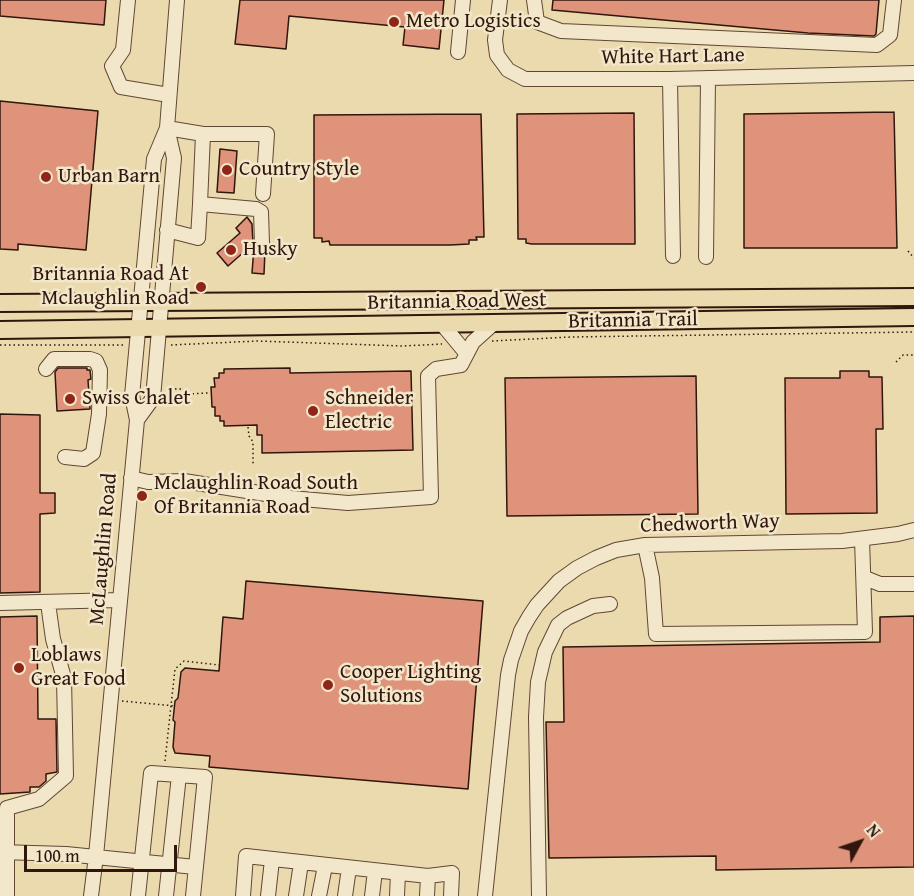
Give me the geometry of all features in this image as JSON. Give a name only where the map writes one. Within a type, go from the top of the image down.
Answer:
[{"type":"main road","name":"Britannia Road West","points":[[0,303],[914,297]]},
{"type":"main road","name":"Britannia Road West","points":[[0,330],[914,317]]},
{"type":"street","points":[[128,0],[123,50],[112,66],[121,87],[169,94]]},
{"type":"street","name":"McLaughlin Road","points":[[137,420],[153,398],[174,158],[167,128],[177,0]]},
{"type":"street","points":[[458,52],[463,0]]},
{"type":"street","name":"White Hart Lane","points":[[500,0],[495,40],[497,55],[504,66],[519,77],[533,79],[670,79],[914,72]]},
{"type":"street","points":[[534,0],[537,22],[561,31],[877,45],[890,35],[894,0]]},
{"type":"street","points":[[706,257],[708,78]]},
{"type":"street","points":[[670,79],[673,256]]},
{"type":"street","points":[[167,128],[204,134],[267,134],[263,194]]},
{"type":"street","name":"McLaughlin Road","points":[[91,896],[137,420],[132,396],[154,159],[167,128]]},
{"type":"street","points":[[168,230],[198,238],[204,134]]},
{"type":"street","points":[[200,204],[255,209],[261,212],[262,243]]},
{"type":"street","points":[[442,324],[465,356]]},
{"type":"street","points":[[131,478],[148,482],[184,481],[291,498],[348,503],[431,497],[428,376],[436,369],[465,356],[493,324]]},
{"type":"street","points":[[46,369],[54,359],[90,359],[96,361],[100,370],[99,414],[93,453],[84,459],[65,457]]},
{"type":"street","name":"Chedworth Way","points":[[485,896],[508,675],[521,631],[537,605],[568,574],[606,554],[645,545],[862,539],[914,530]]},
{"type":"street","points":[[645,545],[652,578],[656,634],[865,632],[862,539]]},
{"type":"street","points":[[865,578],[880,584],[914,584]]},
{"type":"street","points":[[0,603],[120,600]]},
{"type":"street","points":[[7,896],[3,853],[7,808],[39,799],[66,776],[64,678],[53,639],[48,603]]},
{"type":"street","points":[[539,896],[536,717],[538,682],[545,652],[558,625],[567,618],[593,606],[610,604]]},
{"type":"street","points":[[138,896],[151,773],[205,777],[193,896]]},
{"type":"street","points":[[166,896],[179,775]]},
{"type":"street","points":[[3,853],[96,856],[142,863],[195,867]]},
{"type":"street","points":[[243,896],[246,856],[428,876],[452,873],[451,896]]},
{"type":"street","points":[[268,896],[272,860]]},
{"type":"street","points":[[296,896],[301,863]]},
{"type":"street","points":[[320,896],[325,866]]},
{"type":"street","points":[[345,896],[349,868]]},
{"type":"street","points":[[372,896],[375,871]]},
{"type":"street","points":[[398,873],[398,896]]},
{"type":"street","points":[[427,896],[428,876]]},
{"type":"path","points":[[908,251],[914,258]]},
{"type":"path","name":"Britannia Trail","points":[[173,345],[257,341],[403,346],[465,356],[583,337],[914,332]]},
{"type":"path","points":[[0,345],[121,346]]},
{"type":"path","points":[[896,362],[903,355],[914,355]]},
{"type":"path","points":[[153,389],[183,388],[188,394],[187,405],[192,405]]},
{"type":"path","points":[[188,394],[208,393]]},
{"type":"path","points":[[248,427],[249,436],[253,442],[253,466]]},
{"type":"path","points":[[163,774],[175,669],[184,661],[219,665]]},
{"type":"path","points":[[110,700],[175,706]]},
{"type":"building","points":[[0,0],[106,0],[104,25],[0,16]]},
{"type":"building","name":"Metro Logistics","points":[[240,0],[444,0],[439,49],[403,45],[405,27],[289,16],[286,49],[235,44]]},
{"type":"building","points":[[553,0],[879,0],[874,36],[808,33],[552,10]]},
{"type":"building","name":"Urban Barn","points":[[0,101],[98,111],[86,250],[18,244],[18,250],[0,249]]},
{"type":"building","points":[[894,112],[897,248],[744,248],[744,114]]},
{"type":"building","points":[[634,113],[635,244],[532,244],[526,243],[526,239],[518,239],[517,114]]},
{"type":"building","points":[[481,114],[484,237],[469,240],[469,244],[450,245],[330,245],[329,241],[322,242],[322,238],[314,238],[314,115]]},
{"type":"building","points":[[220,149],[237,151],[234,193],[217,192]]},
{"type":"building","points":[[247,217],[252,224],[253,244],[228,266],[217,253],[240,233],[236,228]]},
{"type":"building","points":[[254,247],[258,251],[265,251],[264,274],[252,273]]},
{"type":"building","points":[[58,368],[87,368],[90,370],[91,379],[88,380],[90,409],[57,411],[55,372]]},
{"type":"building","name":"Schneider Electric","points":[[290,368],[290,373],[411,371],[413,450],[262,453],[262,435],[257,435],[257,425],[224,426],[224,421],[220,421],[220,416],[215,416],[211,387],[215,387],[214,378],[219,378],[219,373],[224,373],[224,369]]},
{"type":"building","points":[[840,371],[869,371],[869,377],[882,377],[883,429],[876,429],[877,513],[786,514],[785,378],[840,378]]},
{"type":"building","points":[[696,376],[698,514],[507,516],[505,378]]},
{"type":"building","points":[[0,414],[40,415],[40,493],[55,493],[55,513],[40,514],[40,592],[0,593]]},
{"type":"building","name":"Cooper Lighting Solutions","points":[[246,581],[483,601],[468,789],[209,767],[210,756],[175,753],[173,747],[175,722],[173,720],[181,672],[185,668],[219,671],[223,617],[243,619]]},
{"type":"building","name":"Loblaws Great Food","points":[[37,616],[38,719],[56,719],[57,772],[46,774],[46,781],[39,787],[30,787],[30,792],[0,794],[0,617]]},
{"type":"building","points":[[914,616],[914,867],[716,870],[716,856],[549,858],[546,722],[564,722],[563,647],[880,642],[880,617]]},
{"type":"place","name":"Metro Logistics","points":[[394,22]]},
{"type":"place","name":"Country Style","points":[[227,170]]},
{"type":"place","name":"Urban Barn","points":[[46,177]]},
{"type":"place","name":"Husky","points":[[231,250]]},
{"type":"place","name":"Britannia Road At Mclaughlin Road","points":[[201,287]]},
{"type":"place","name":"Swiss Chalet","points":[[70,399]]},
{"type":"place","name":"Schneider Electric","points":[[313,411]]},
{"type":"place","name":"Mclaughlin Road South Of Britannia Road","points":[[142,496]]},
{"type":"place","name":"Loblaws Great Food","points":[[19,668]]},
{"type":"place","name":"Cooper Lighting Solutions","points":[[328,685]]}]
